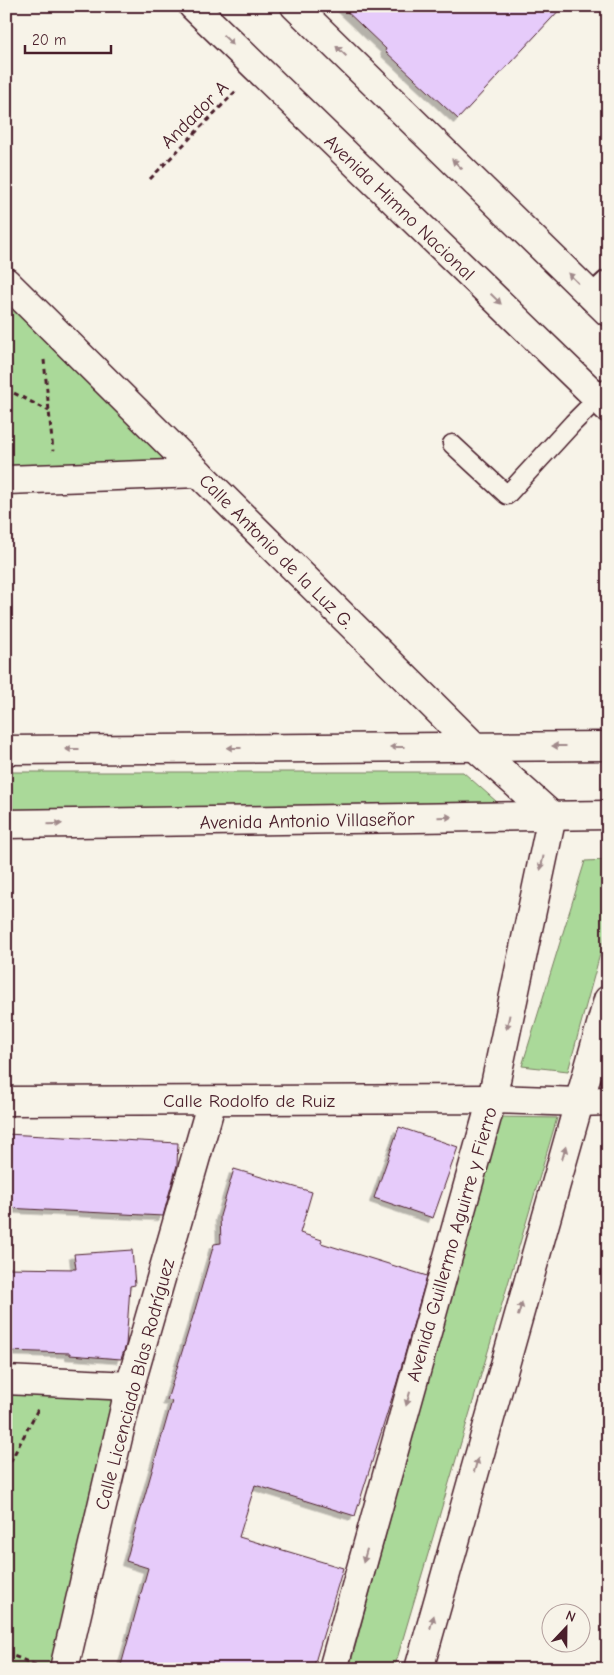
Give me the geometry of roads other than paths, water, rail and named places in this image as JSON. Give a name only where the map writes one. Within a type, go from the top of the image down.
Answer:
[{"type":"street","name":"Avenida Himno Nacional","points":[[193,6],[604,398]]},
{"type":"street","points":[[295,6],[603,298]]},
{"type":"street","name":"Calle Antonio de la Luz G.","points":[[6,282],[475,747],[552,816]]},
{"type":"street","points":[[6,480],[199,473]]},
{"type":"street","points":[[6,750],[608,746]]},
{"type":"street","name":"Avenida Antonio Villaseñor","points":[[6,824],[608,815]]},
{"type":"street","name":"Avenida Guillermo Aguirre y Fierro","points":[[333,1669],[492,1099],[552,816]]},
{"type":"street","points":[[418,1669],[608,1000]]},
{"type":"street","name":"Calle Rodolfo de Ruiz","points":[[6,1101],[492,1099],[608,1101]]},
{"type":"street","name":"Calle Licenciado Blas Rodríguez","points":[[51,1667],[212,1101]]},
{"type":"street","points":[[6,1380],[130,1386]]},
{"type":"lane","points":[[452,444],[507,495],[573,423],[604,398]]}]
